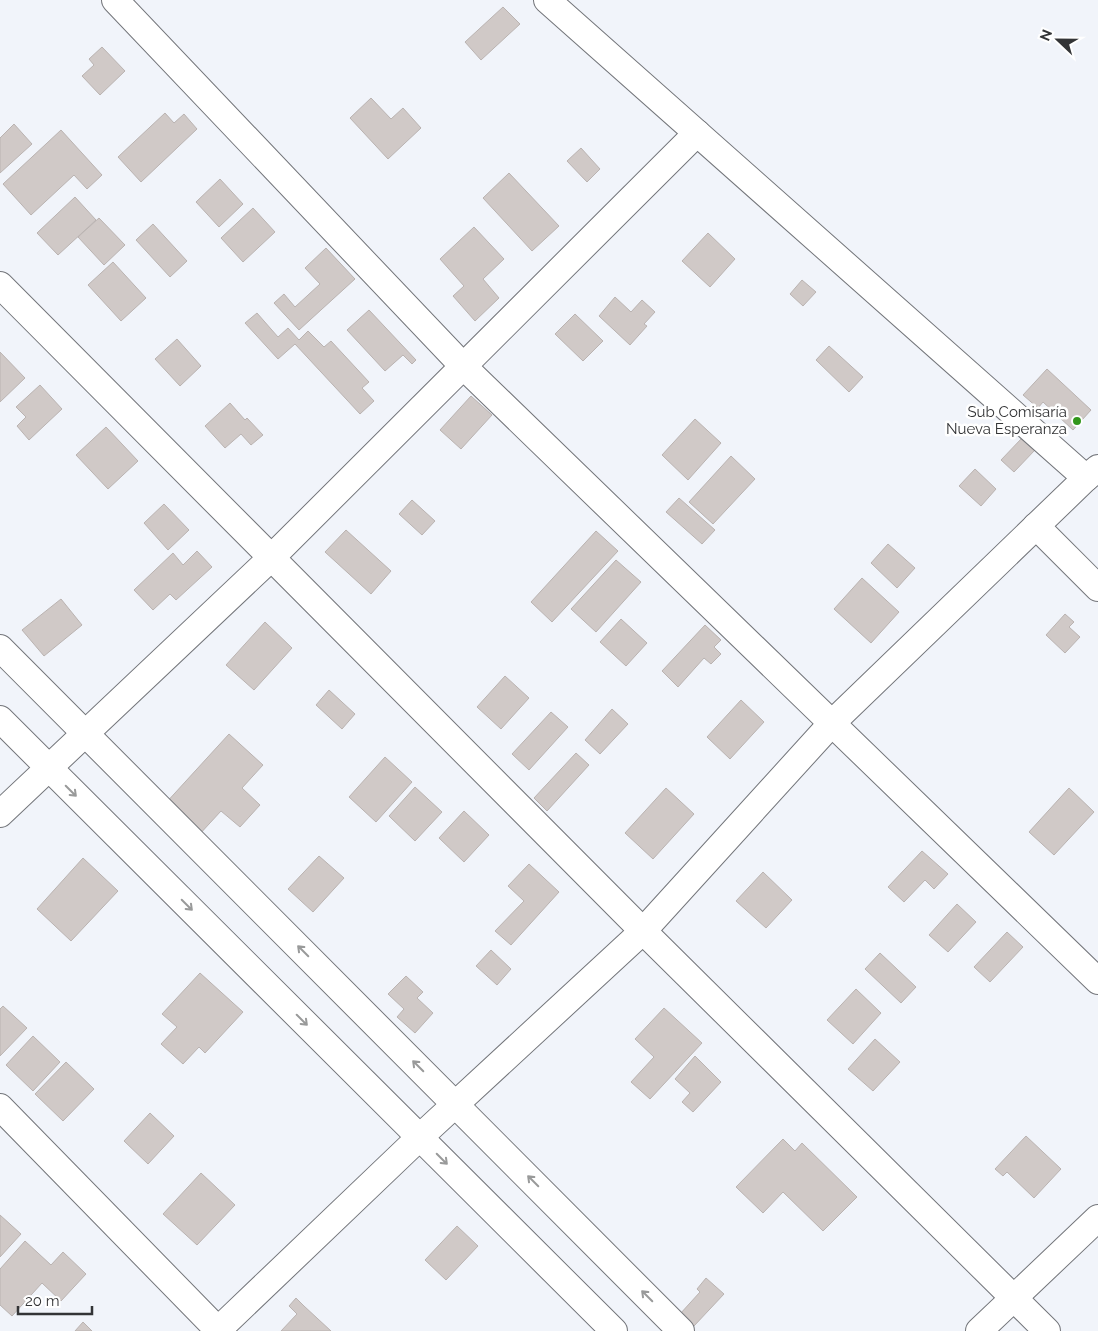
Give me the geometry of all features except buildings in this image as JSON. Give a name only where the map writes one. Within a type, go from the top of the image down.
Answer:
[{"type":"street","points":[[115,0],[464,366],[1098,981]]},
{"type":"street","points":[[0,1107],[218,1330],[420,1137],[643,932],[832,724],[1092,473],[696,132],[547,0]]},
{"type":"street","points":[[0,814],[271,558],[696,132]]},
{"type":"street","points":[[0,285],[643,932],[1047,1331]]},
{"type":"street","points":[[1036,526],[1098,588]]},
{"type":"street","points":[[0,648],[682,1331]]},
{"type":"street","points":[[0,719],[614,1331]]},
{"type":"street","points":[[979,1331],[1098,1218]]},
{"type":"place","name":"Sub Comisaría Nueva Esperanza","points":[[1077,421]]}]
